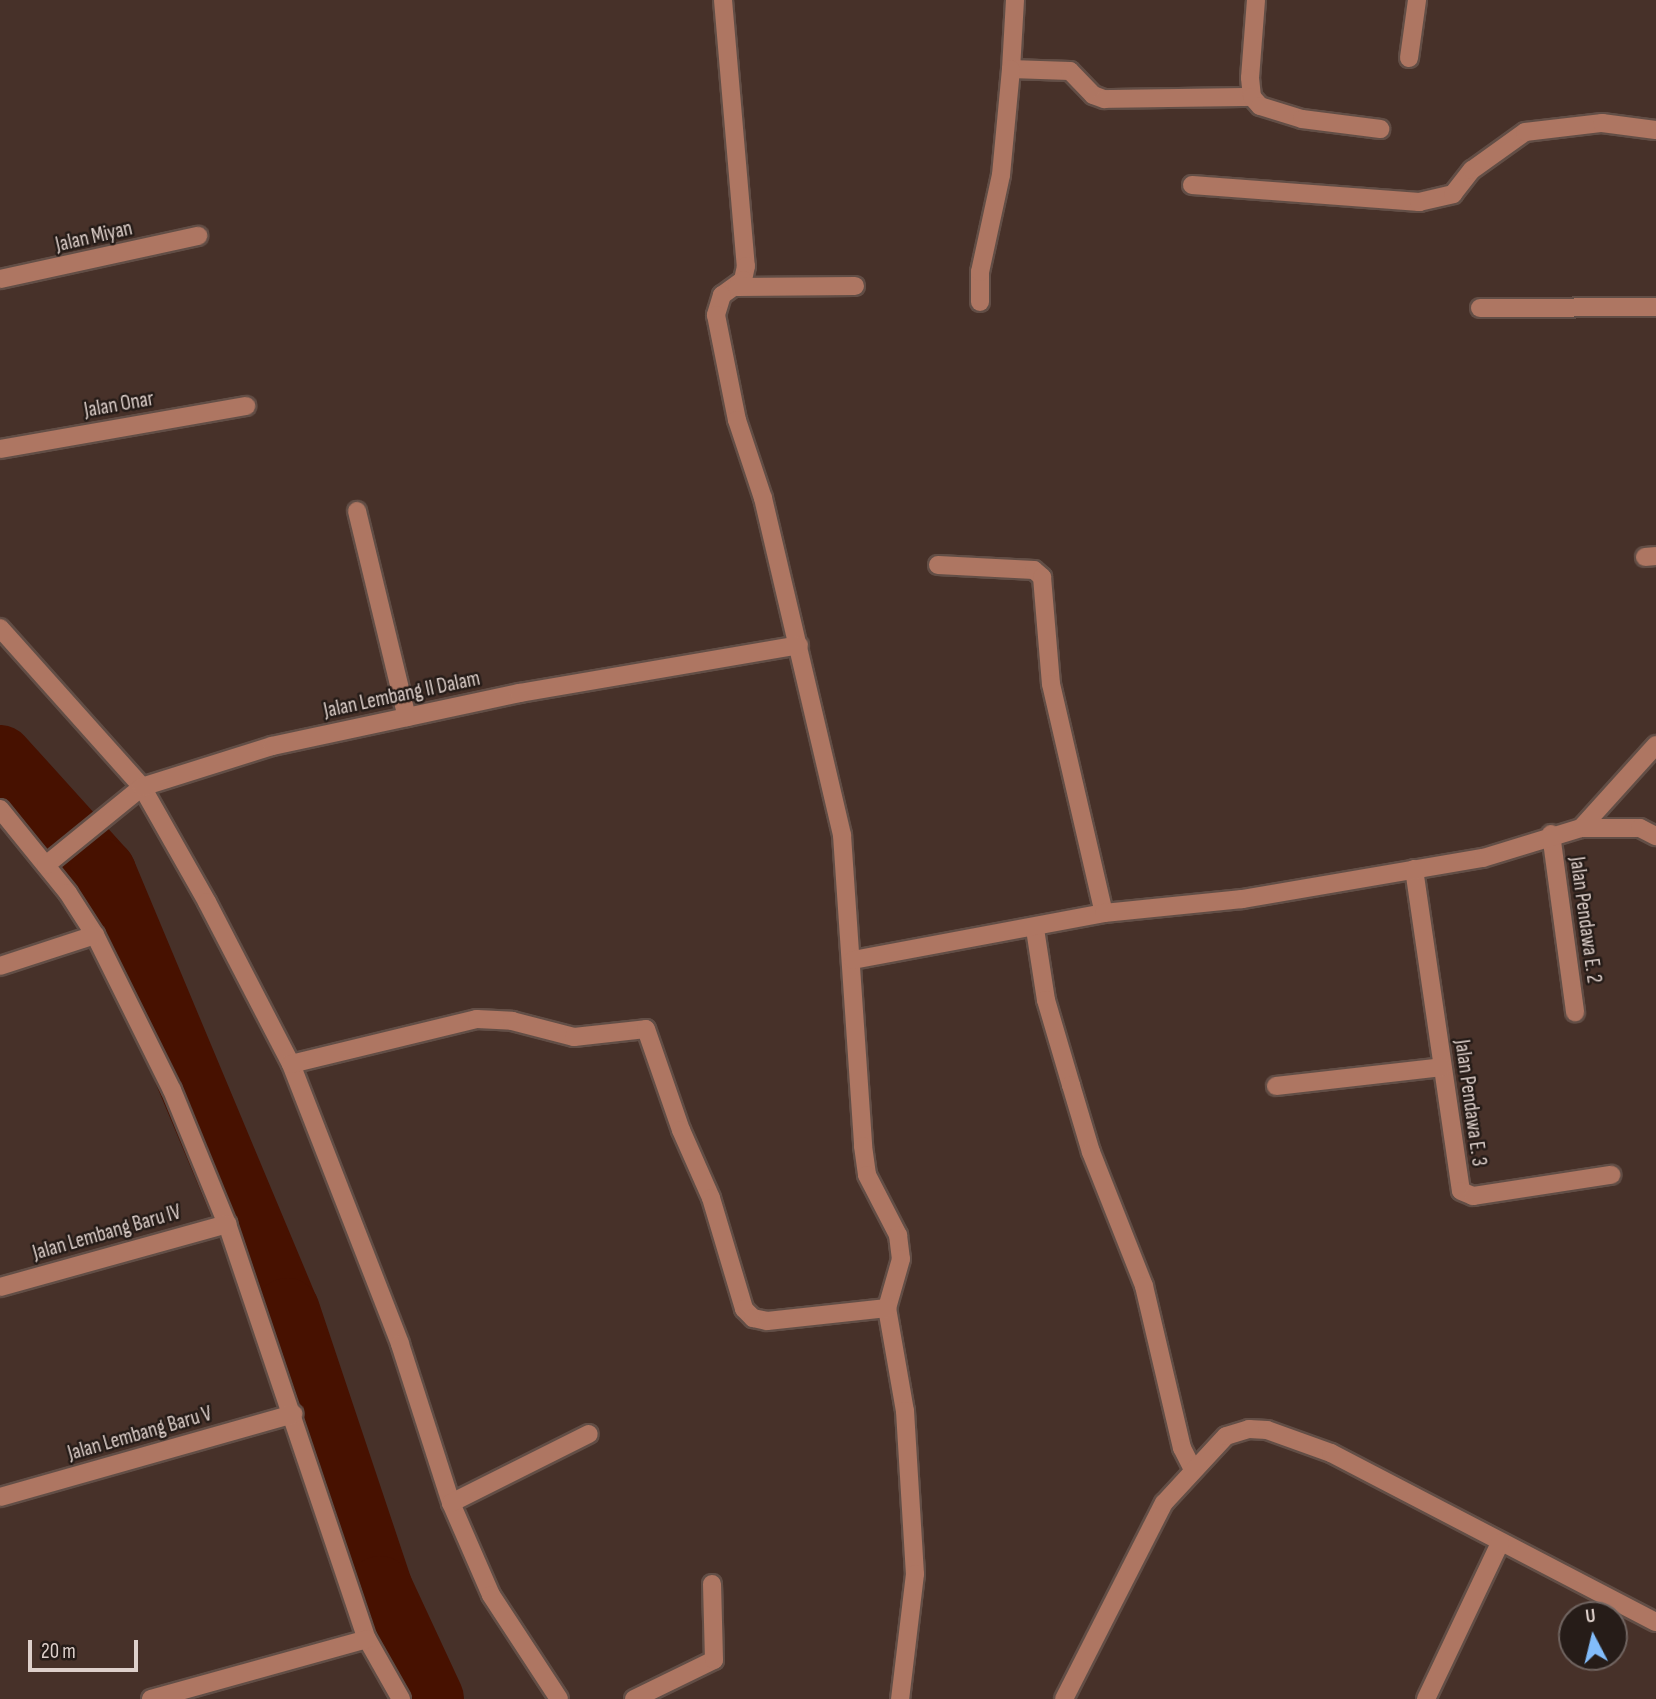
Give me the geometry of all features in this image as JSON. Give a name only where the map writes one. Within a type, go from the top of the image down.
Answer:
[{"type":"street","points":[[723,0],[746,266],[737,287]]},
{"type":"street","points":[[980,302],[980,272],[1001,174],[1015,0]]},
{"type":"street","points":[[1256,0],[1252,97],[1260,106],[1302,119],[1380,129]]},
{"type":"street","points":[[1409,58],[1416,0]]},
{"type":"street","points":[[1011,69],[1070,71],[1093,95],[1104,99],[1252,97]]},
{"type":"street","points":[[1192,185],[1419,202],[1453,194],[1472,170],[1525,132],[1602,123],[1656,130]]},
{"type":"street","name":"Jalan Miyan","points":[[0,279],[198,236]]},
{"type":"street","points":[[855,286],[737,287],[722,295],[718,304],[720,339],[737,420],[763,498],[842,835],[853,960],[854,1058],[867,1175],[898,1235],[901,1259],[887,1308],[905,1410],[915,1574],[900,1699]]},
{"type":"street","points":[[1480,308],[1656,307]]},
{"type":"street","name":"Jalan Onar","points":[[0,449],[246,406]]},
{"type":"street","points":[[357,511],[407,717]]},
{"type":"street","points":[[939,565],[1034,570],[1042,577],[1051,684],[1104,913]]},
{"type":"street","points":[[0,628],[142,787],[166,822],[291,1064],[400,1344],[451,1503],[491,1595],[559,1699]]},
{"type":"street","name":"Jalan Lembang II Dalam","points":[[46,865],[120,802],[142,787],[272,746],[407,717],[799,645]]},
{"type":"street","points":[[1581,828],[1656,745]]},
{"type":"street","points":[[4,817],[46,865],[95,935],[172,1090],[227,1224],[293,1414],[366,1639],[401,1699]]},
{"type":"street","points":[[853,960],[1035,929],[1104,913],[1242,899],[1483,858],[1551,834],[1581,828],[1640,828],[1656,836]]},
{"type":"street","name":"Jalan Pendawa E. 2","points":[[1551,834],[1575,1013]]},
{"type":"street","name":"Jalan Pendawa E. 3","points":[[1413,869],[1461,1191],[1473,1196],[1611,1175]]},
{"type":"street","points":[[1035,929],[1046,1000],[1067,1073],[1091,1152],[1144,1286],[1182,1448],[1193,1470]]},
{"type":"street","points":[[0,966],[95,935]]},
{"type":"street","points":[[291,1064],[477,1019],[504,1020],[574,1037],[646,1030],[681,1130],[711,1198],[744,1309],[753,1318],[767,1321],[887,1308]]},
{"type":"street","points":[[1276,1086],[1442,1067]]},
{"type":"street","name":"Jalan Lembang Baru IV","points":[[0,1287],[227,1224]]},
{"type":"street","name":"Jalan Lembang Baru V","points":[[0,1497],[293,1414]]},
{"type":"street","points":[[1064,1699],[1142,1540],[1193,1470],[1226,1436],[1267,1430],[1331,1453],[1656,1622]]},
{"type":"street","points":[[451,1503],[589,1434]]},
{"type":"street","points":[[1426,1699],[1500,1543]]},
{"type":"street","points":[[634,1699],[714,1660],[712,1584]]},
{"type":"street","points":[[158,1698],[366,1639]]},
{"type":"waterway","points":[[0,758],[103,872],[287,1311],[380,1589],[431,1699]]}]
